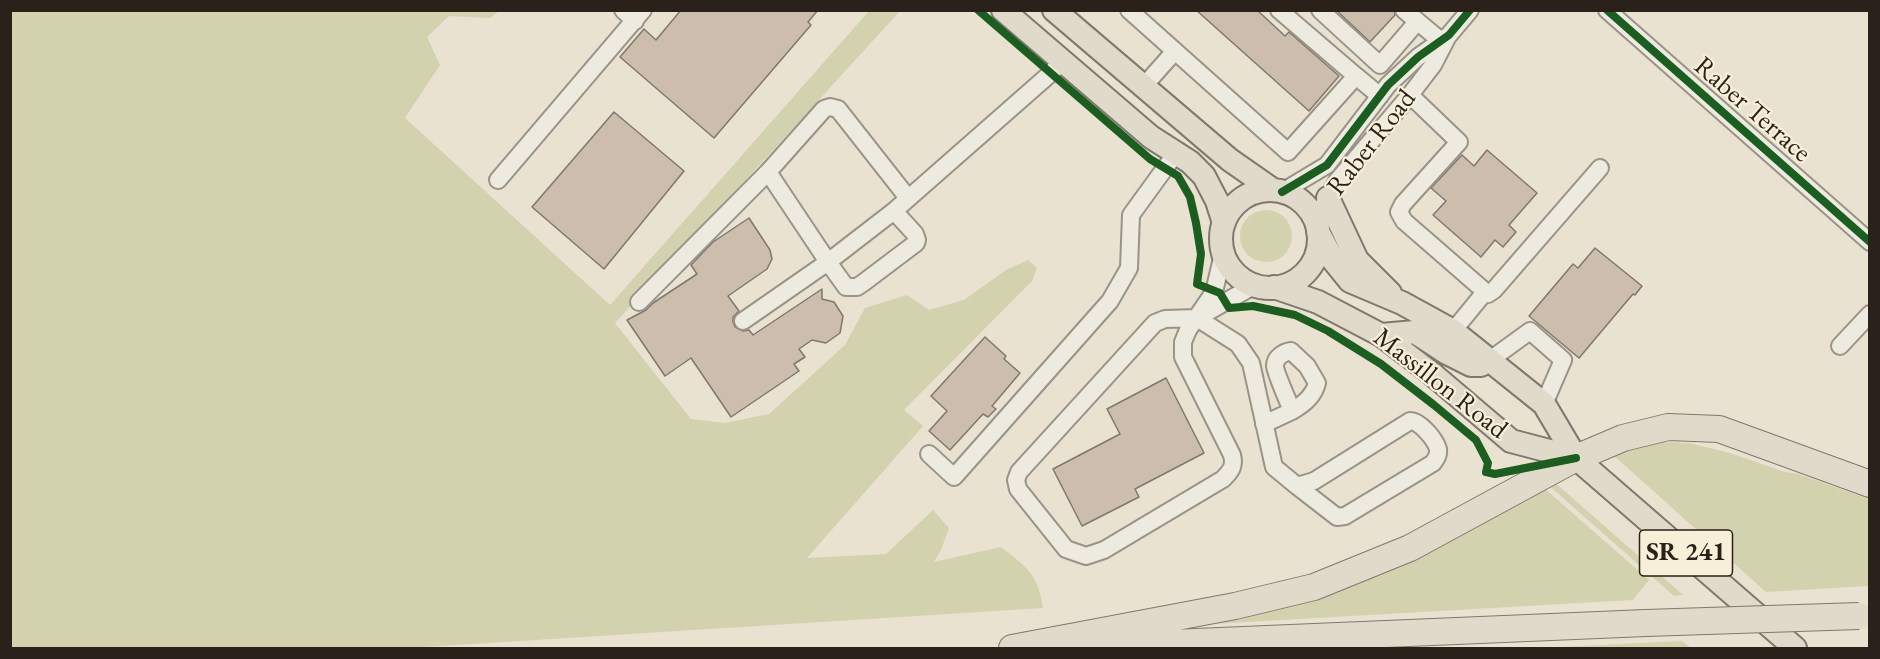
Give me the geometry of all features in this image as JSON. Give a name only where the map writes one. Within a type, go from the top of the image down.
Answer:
[{"type":"highway","points":[[1012,648],[1236,606],[1314,587],[1410,548],[1576,458],[1623,438],[1668,427],[1719,429],[1869,484]]},
{"type":"highway","points":[[1036,648],[1864,615]]},
{"type":"main road","points":[[1004,10],[1151,137],[1190,162],[1204,176],[1217,201],[1224,223]]},
{"type":"main road","points":[[1054,10],[1230,160],[1278,191],[1289,194],[1304,203],[1317,227],[1318,249],[1312,264],[1301,277],[1286,285],[1264,286],[1241,279],[1230,267],[1223,254],[1221,238],[1224,223],[1231,210],[1242,199],[1257,192],[1278,191]]},
{"type":"main road","points":[[1328,198],[1357,260],[1402,303]]},
{"type":"main road","name":"Massillon Road","points":[[1317,227],[1333,260],[1350,281],[1402,303],[1454,331],[1544,404],[1576,458],[1795,648]]},
{"type":"main road","name":"Massillon Road","points":[[1264,286],[1318,302],[1381,335],[1431,373],[1511,441],[1576,458]]},
{"type":"main road","points":[[1381,335],[1415,332],[1471,365],[1481,365],[1490,360]]},
{"type":"street","points":[[1129,10],[1287,152],[1356,76]]},
{"type":"street","points":[[1280,10],[1380,96]]},
{"type":"street","points":[[1320,10],[1380,65],[1417,22]]},
{"type":"street","points":[[1404,10],[1417,22],[1445,38]]},
{"type":"street","name":"Raber Road","points":[[1278,191],[1327,165],[1388,85],[1418,57],[1445,38],[1470,10]]},
{"type":"street","name":"Raber Terrace","points":[[1607,10],[1869,242]]},
{"type":"street","points":[[498,180],[634,14]]},
{"type":"street","name":"Raber Road","points":[[1317,227],[1338,180],[1410,96],[1433,65],[1445,38]]},
{"type":"street","points":[[1143,87],[1175,51]]},
{"type":"street","points":[[743,321],[828,262],[894,211],[1052,73],[1062,61]]},
{"type":"street","points":[[1410,96],[1459,142],[1402,204],[1400,216],[1485,292],[1491,294],[1600,168]]},
{"type":"street","points":[[639,302],[768,172],[824,109],[830,107],[838,109],[908,198]]},
{"type":"street","points":[[929,454],[954,477],[1110,301],[1129,268],[1131,215],[1176,153]]},
{"type":"street","points":[[768,172],[846,287],[857,287],[914,246],[917,237],[894,211]]},
{"type":"street","points":[[1223,254],[1214,292],[1197,318],[1188,330],[1183,342],[1183,357],[1232,455],[1234,462],[1231,471],[1223,479],[1104,550],[1086,556],[1066,549],[1018,489],[1016,480],[1019,472],[1155,323],[1165,319],[1197,318],[1264,286]]},
{"type":"street","points":[[1454,331],[1485,292]]},
{"type":"street","points":[[1840,346],[1869,314]]},
{"type":"street","points":[[1197,318],[1238,344],[1251,363],[1274,467],[1337,517],[1354,511],[1433,463],[1438,455],[1438,448],[1416,421],[1403,424],[1314,482],[1298,486]]},
{"type":"street","points":[[1490,360],[1530,331],[1563,360],[1544,404]]},
{"type":"street","points":[[1264,424],[1292,411]]},
{"type":"green space","points":[[10,11],[499,11],[490,18],[449,16],[427,37],[440,65],[405,118],[610,305],[869,11],[900,11],[615,323],[691,419],[725,423],[769,414],[845,345],[865,308],[907,295],[929,310],[964,300],[1006,270],[1028,260],[1037,268],[1032,281],[904,410],[923,426],[807,558],[886,554],[933,510],[949,528],[934,562],[1001,547],[1030,572],[1038,587],[1043,608],[409,648],[11,648]]},
{"type":"green space","points":[[1261,210],[1271,210],[1285,217],[1292,236],[1285,255],[1271,262],[1261,262],[1251,258],[1244,251],[1240,241],[1240,231],[1244,221],[1251,214]]},
{"type":"green space","points":[[1664,442],[1689,443],[1730,453],[1869,499],[1869,586],[1766,592],[1612,454],[1639,445]]},
{"type":"green space","points":[[1546,483],[1555,483],[1560,487],[1683,595],[1674,596]]},
{"type":"green space","points":[[1544,488],[1649,580],[1633,600],[1212,624],[1212,621]]},
{"type":"green space","points":[[1682,641],[1691,648],[1539,648]]},
{"type":"building","points":[[681,10],[818,10],[808,22],[811,25],[714,138],[620,57],[644,29],[656,40]]},
{"type":"building","points":[[1196,10],[1257,10],[1285,36],[1289,32],[1339,76],[1309,111]]},
{"type":"building","points":[[1336,10],[1394,10],[1395,15],[1370,42]]},
{"type":"building","points":[[614,112],[684,171],[604,269],[532,207]]},
{"type":"building","points":[[1487,150],[1537,193],[1509,225],[1516,232],[1503,247],[1495,240],[1481,257],[1433,215],[1446,201],[1431,188],[1462,155],[1474,166]]},
{"type":"building","points":[[749,218],[770,250],[772,259],[767,269],[728,296],[739,311],[733,317],[735,327],[743,331],[749,330],[753,335],[822,289],[822,299],[834,302],[843,316],[840,333],[826,343],[812,340],[799,349],[805,357],[794,364],[799,371],[731,417],[691,358],[665,376],[627,320],[646,310],[697,274],[691,265],[713,242]]},
{"type":"building","points":[[1595,248],[1642,286],[1579,358],[1529,316],[1573,264],[1578,268]]},
{"type":"building","points":[[985,337],[1006,356],[1004,359],[1020,373],[992,406],[996,409],[988,417],[983,414],[950,450],[929,431],[947,411],[931,396]]},
{"type":"building","points":[[1166,378],[1204,453],[1135,489],[1139,497],[1082,526],[1053,469],[1120,434],[1107,409]]},
{"type":"cycle path","points":[[978,10],[1150,159],[1178,176],[1190,197],[1196,223],[1201,254],[1197,284],[1220,293],[1229,308],[1253,306],[1295,315],[1328,331],[1381,364],[1476,440],[1488,463],[1486,472],[1495,474],[1576,458]]},
{"type":"cycle path","points":[[1282,192],[1327,165],[1388,85],[1418,57],[1449,35],[1470,10]]},
{"type":"cycle path","points":[[1607,10],[1870,242]]}]
